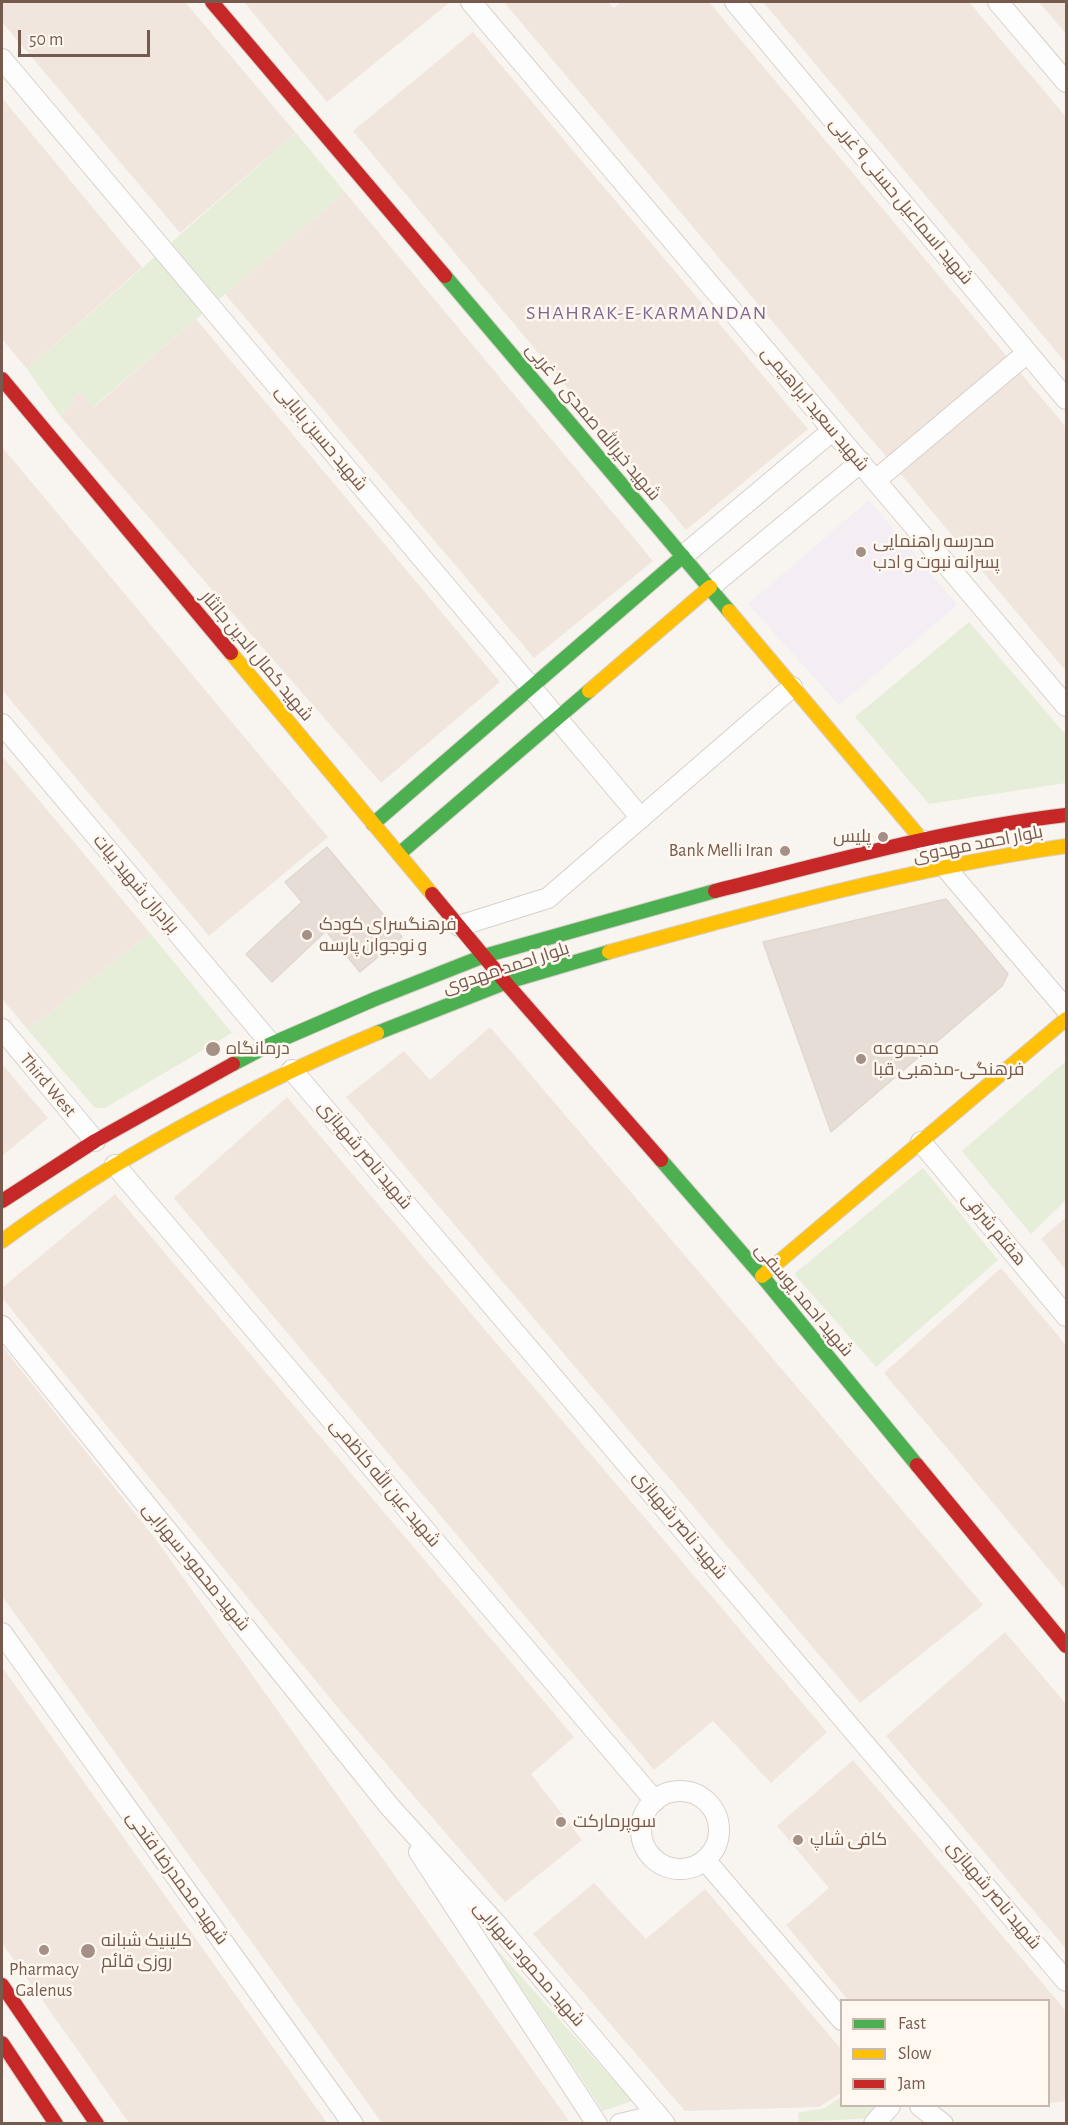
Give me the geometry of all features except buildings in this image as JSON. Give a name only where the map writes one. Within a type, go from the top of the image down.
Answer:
[{"type":"street","name":"شهید خیرالله صمدی ۷ غربی","points":[[212,2],[922,840]]},
{"type":"street","name":"شهید سعید ابراهیمی","points":[[471,2],[1066,706]]},
{"type":"street","name":"شهید اسماعیل حسنی ۹ غربی","points":[[735,2],[1066,399]]},
{"type":"street","points":[[998,2],[1066,82]]},
{"type":"street","name":"شهید حسین بابایی","points":[[2,59],[641,818]]},
{"type":"street","points":[[876,480],[1027,353]]},
{"type":"street","name":"شهید کمال الدین جانثار","points":[[2,379],[484,956]]},
{"type":"street","points":[[374,824],[531,686],[833,430]]},
{"type":"street","points":[[399,854],[710,587],[861,462]]},
{"type":"street","points":[[459,926],[548,898],[792,687]]},
{"type":"street","name":"برادران شهید بیات","points":[[2,724],[271,1044]]},
{"type":"street","name":"بلوار احمد مهدوی","points":[[2,1241],[182,1091],[271,1044],[375,999],[484,956],[701,895],[922,840],[1016,821],[1066,814]]},
{"type":"street","points":[[922,840],[1066,1009]]},
{"type":"street","name":"بلوار احمد مهدوی","points":[[2,1201],[105,1153],[197,1119],[292,1070],[387,1028],[506,983],[710,925],[944,867],[1066,846]]},
{"type":"street","name":"شهید احمد یوسفی","points":[[484,956],[762,1276],[1066,1646]]},
{"type":"street","points":[[762,1276],[1066,1018]]},
{"type":"street","name":"Third West","points":[[2,1029],[105,1153]]},
{"type":"street","name":"شهید ناصر شهبازی","points":[[292,1070],[1066,1981]]},
{"type":"street","name":"هفتم شرقی","points":[[921,1142],[1066,1316]]},
{"type":"street","name":"شهید عین الله کاظمی","points":[[105,1153],[655,1800]]},
{"type":"street","name":"شهید محمود سهرابی","points":[[2,1326],[390,1807],[499,1926],[662,2119]]},
{"type":"street","name":"شهید محمدرضا فتحی","points":[[2,1634],[353,2124]]},
{"type":"street","points":[[683,1792],[702,1798],[709,1805],[718,1823],[718,1833],[712,1852],[705,1860],[687,1868],[677,1869],[658,1862],[650,1855],[641,1837],[641,1827],[648,1808],[655,1800],[663,1795],[683,1792]]},
{"type":"street","name":"شهید محمود سهرابی","points":[[390,1807],[476,1942],[597,2124]]},
{"type":"street","points":[[705,1860],[840,2018]]},
{"type":"street","points":[[476,1942],[477,1934],[482,1927],[490,1924],[499,1926]]},
{"type":"street","points":[[2,1984],[97,2124]]},
{"type":"street","points":[[2,2043],[56,2124]]},
{"type":"street","points":[[874,2124],[889,2107]]},
{"type":"street","points":[[921,2107],[944,2124]]},
{"type":"street","points":[[621,2124],[662,2119]]},
{"type":"shaded area","points":[[2,2],[185,2],[296,133],[180,233],[2,22]]},
{"type":"shaded area","points":[[244,2],[450,2],[327,102]]},
{"type":"shaded area","points":[[504,2],[608,2],[614,8],[621,2],[709,2],[1066,427],[1066,671]]},
{"type":"shaded area","points":[[763,2],[969,2],[1066,117],[1066,363]]},
{"type":"shaded area","points":[[1039,2],[1066,2],[1066,34]]},
{"type":"shaded area","points":[[473,32],[808,429],[686,530],[353,131]]},
{"type":"shaded area","points":[[2,98],[142,267],[27,369],[2,339]]},
{"type":"shaded area","points":[[345,192],[653,561],[534,658],[225,294]]},
{"type":"shaded area","points":[[196,319],[500,682],[381,783],[61,417],[79,392],[94,407]]},
{"type":"shaded area","points":[[2,447],[328,837],[209,936],[2,690]]},
{"type":"shaded area","name":"مدرسه راهنمایی پسرانه نبوت و ادب","points":[[869,500],[957,605],[839,705],[748,604]]},
{"type":"shaded area","points":[[2,756],[150,933],[28,1030],[2,999]]},
{"type":"shaded area","points":[[490,1027],[983,1605],[860,1703],[346,1097],[404,1051],[430,1080]]},
{"type":"shaded area","points":[[2,1064],[48,1118],[2,1156]]},
{"type":"shaded area","points":[[287,1097],[827,1732],[771,1783],[713,1721],[654,1770],[174,1198]]},
{"type":"shaded area","points":[[115,1194],[574,1737],[531,1774],[582,1840],[505,1902],[338,1708],[2,1298],[2,1288]]},
{"type":"shaded area","points":[[1066,1217],[1066,1270],[1041,1239]]},
{"type":"shaded area","points":[[1001,1268],[1066,1345],[1066,1590],[884,1373]]},
{"type":"shaded area","points":[[2,1346],[160,1545],[569,2121],[382,2123],[2,1596]]},
{"type":"shaded area","points":[[1005,1632],[1066,1704],[1066,1949],[886,1736]]},
{"type":"shaded area","points":[[2,1667],[327,2123],[129,2123],[2,1943]]},
{"type":"shaded area","points":[[853,1760],[1066,2011],[1066,2101],[1050,2103],[1050,1999],[847,1999],[786,1925],[829,1888],[777,1826]]},
{"type":"shaded area","points":[[594,1883],[646,1939],[705,1889],[840,2048],[840,2094],[819,2107],[685,2111],[533,1934]]},
{"type":"green space","points":[[296,133],[345,192],[93,407],[79,392],[61,417],[27,369]]},
{"type":"green space","points":[[969,622],[1066,735],[1066,783],[929,804],[855,717]]},
{"type":"green space","points":[[150,933],[232,1033],[105,1108],[95,1108],[28,1030]]},
{"type":"green space","points":[[1066,1061],[1066,1200],[1031,1234],[962,1151]]},
{"type":"green space","points":[[923,1168],[998,1260],[876,1367],[794,1274]]},
{"type":"green space","points":[[493,1945],[632,2101],[603,2111]]},
{"type":"green space","points":[[840,2098],[840,2107],[881,2107],[874,2118],[799,2122],[798,2113],[825,2108]]},
{"type":"traffic: fast","points":[[445,276],[729,611]]},
{"type":"traffic: fast","points":[[373,824],[683,556]]},
{"type":"traffic: fast","points":[[399,854],[589,691]]},
{"type":"traffic: fast","points":[[233,1064],[271,1044],[375,999],[484,956],[715,891]]},
{"type":"traffic: fast","points":[[377,1033],[507,982],[609,952]]},
{"type":"traffic: fast","points":[[661,1160],[762,1276],[917,1465]]},
{"type":"traffic: slow","points":[[589,691],[710,587]]},
{"type":"traffic: slow","points":[[729,611],[922,840]]},
{"type":"traffic: slow","points":[[231,653],[432,894]]},
{"type":"traffic: slow","points":[[609,952],[836,891],[951,866],[1066,846]]},
{"type":"traffic: slow","points":[[762,1276],[1066,1019]]},
{"type":"traffic: slow","points":[[2,1241],[90,1181],[183,1126],[279,1077],[377,1033]]},
{"type":"traffic: jam","points":[[212,2],[445,276]]},
{"type":"traffic: jam","points":[[2,379],[231,653]]},
{"type":"traffic: jam","points":[[715,891],[933,838],[1066,815]]},
{"type":"traffic: jam","points":[[432,894],[506,983],[661,1160]]},
{"type":"traffic: jam","points":[[2,1201],[95,1141],[233,1064]]},
{"type":"traffic: jam","points":[[917,1465],[1066,1646]]},
{"type":"traffic: jam","points":[[2,1985],[97,2124]]},
{"type":"traffic: jam","points":[[2,2043],[56,2124]]},
{"type":"place","name":"مدرسه راهنمایی پسرانه نبوت و ادب","points":[[861,552]]},
{"type":"place","name":"پلیس","points":[[883,837]]},
{"type":"place","name":"Bank Melli Iran","points":[[785,851]]},
{"type":"place","name":"فرهنگسرای کودک و نوجوان پارسه","points":[[307,935]]},
{"type":"place","name":"درمانگاه","points":[[213,1049]]},
{"type":"place","name":"مجموعه فرهنگی-مذهبی قبا","points":[[861,1059]]},
{"type":"place","name":"سوپرمارکت","points":[[561,1822]]},
{"type":"place","name":"کافی شاپ","points":[[798,1840]]},
{"type":"place","name":"Pharmacy Galenus","points":[[44,1950]]},
{"type":"place","name":"کلینیک شبانه روزى قائم","points":[[88,1951]]},
{"type":"district","name":"SHAHRAK-E-KARMANDAN","points":[[647,313]]}]
